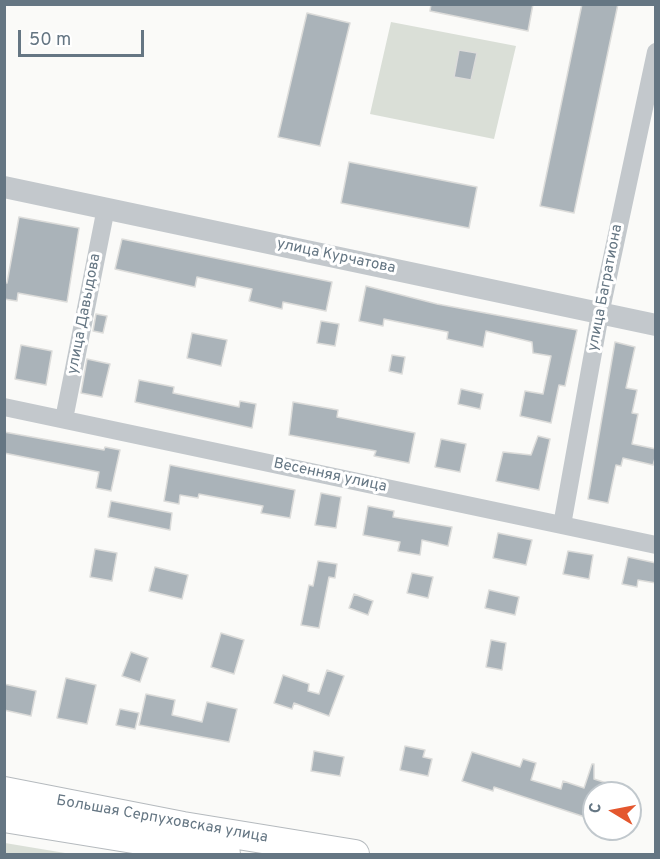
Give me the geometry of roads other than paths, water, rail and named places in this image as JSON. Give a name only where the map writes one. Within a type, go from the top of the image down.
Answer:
[{"type":"main road","name":"Большая Серпуховская улица","points":[[4,791],[183,826],[355,855]]},
{"type":"main road","name":"Большая Серпуховская улица","points":[[4,818],[226,855]]},
{"type":"street","name":"улица Багратиона","points":[[562,525],[600,314],[656,52]]},
{"type":"street","name":"улица Курчатова","points":[[8,190],[106,208],[656,326]]},
{"type":"street","name":"улица Давыдова","points":[[64,419],[106,208]]},
{"type":"street","name":"Весенняя улица","points":[[4,406],[656,545]]}]
